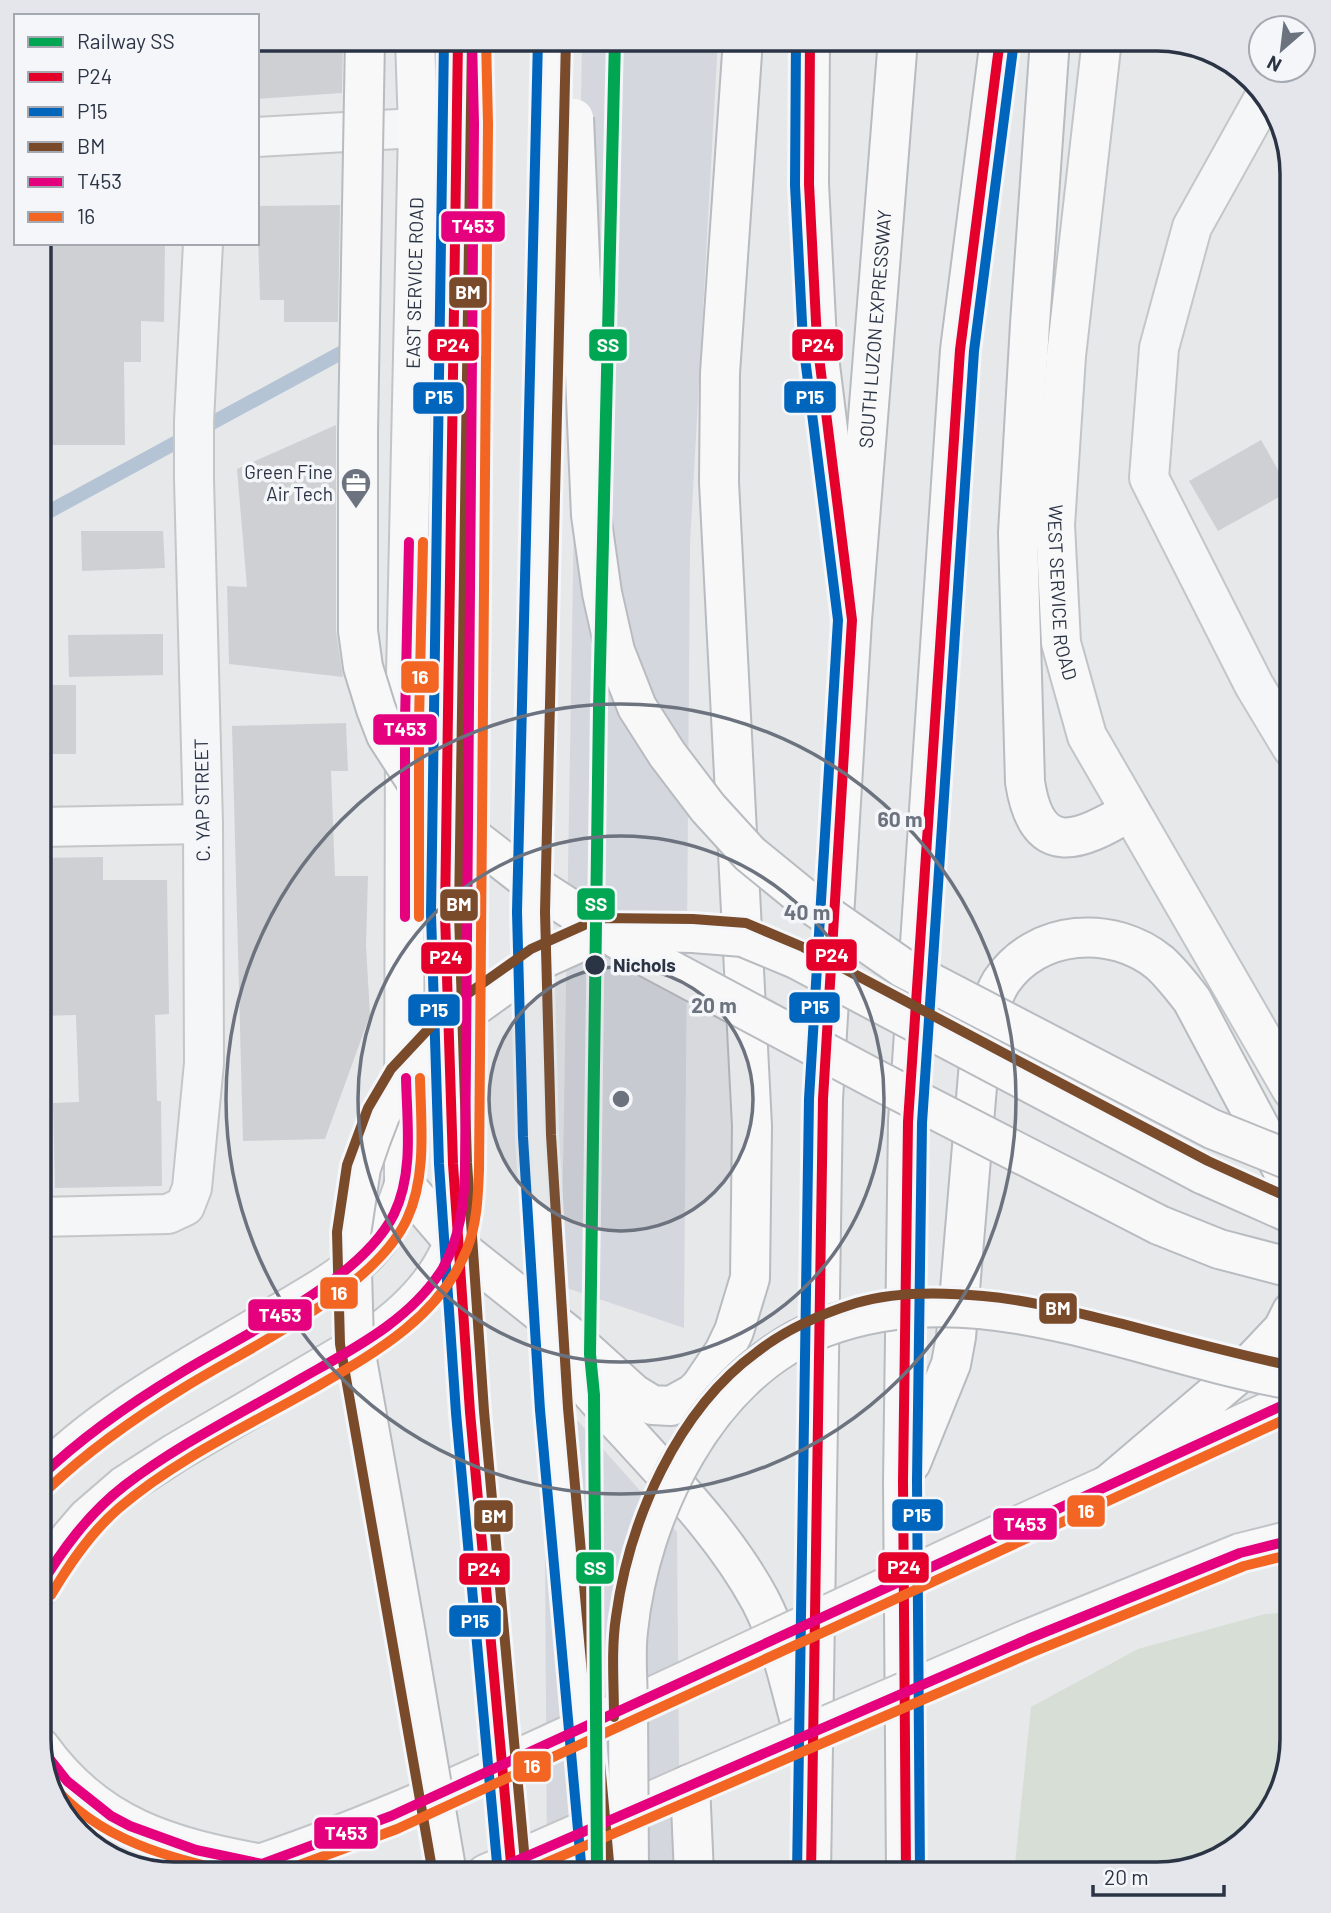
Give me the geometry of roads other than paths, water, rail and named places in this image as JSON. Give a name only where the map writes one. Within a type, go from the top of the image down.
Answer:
[{"type":"main road","points":[[365,51],[358,432],[358,631],[363,667],[379,718],[386,735],[417,783],[454,823],[538,888],[651,960],[1159,1225],[1219,1249],[1280,1265]]},
{"type":"main road","name":"EAST SERVICE ROAD","points":[[51,1466],[107,1420],[353,1266],[386,1229],[404,1184],[405,721],[418,128],[415,51]]},
{"type":"main road","points":[[458,51],[445,928],[453,1164],[469,1398],[511,1862]]},
{"type":"main road","points":[[51,1567],[69,1539],[103,1503],[124,1486],[387,1327],[422,1294],[454,1244],[464,1198],[465,1170],[474,124],[472,51]]},
{"type":"main road","points":[[552,51],[531,912],[537,1136],[554,1409],[595,1862]]},
{"type":"main road","points":[[572,51],[591,515],[602,593],[615,651],[637,707],[667,754],[708,808],[750,854],[814,907],[903,968],[1212,1129],[1280,1172]]},
{"type":"main road","points":[[454,1244],[571,1337],[634,1394],[644,1401],[662,1406],[671,1406],[693,1394],[709,1375],[734,1331],[747,1293],[751,1260],[752,1126],[719,482],[720,373],[742,51]]},
{"type":"main road","name":"SOUTH LUZON EXPRESSWAY","points":[[810,51],[808,184],[817,341],[852,620]]},
{"type":"main road","name":"SOUTH LUZON EXPRESSWAY","points":[[811,1862],[823,1099],[852,620],[897,51]]},
{"type":"main road","points":[[906,1862],[903,1481],[908,1122],[960,350],[998,51]]},
{"type":"main road","points":[[1049,51],[1018,533],[1025,782],[1028,806],[1035,820],[1040,827],[1058,837],[1077,838],[1089,834],[1130,811]]},
{"type":"main road","name":"WEST SERVICE ROAD","points":[[1101,51],[1066,356],[1055,525],[1061,643],[1087,736],[1280,1068]]},
{"type":"main road","points":[[445,1862],[354,1343],[351,1234],[361,1168],[381,1113],[401,1079],[419,1058],[475,1006],[538,961],[605,931],[681,932],[743,937],[796,959],[1202,1174],[1273,1207],[1280,1196]]},
{"type":"main road","points":[[903,1481],[942,1390],[956,1337],[982,1027],[1002,982],[1023,958],[1051,943],[1073,937],[1098,936],[1140,951],[1159,962],[1192,1000],[1280,1159]]},
{"type":"main road","points":[[404,1184],[454,1244],[674,1482],[724,1544],[760,1600],[770,1622],[812,1767]]},
{"type":"main road","points":[[629,1862],[628,1632],[638,1574],[652,1524],[680,1462],[727,1396],[768,1359],[790,1344],[842,1321],[891,1310],[982,1309],[1051,1321],[1280,1377]]},
{"type":"main road","points":[[1108,1485],[1250,1364],[1280,1332]]},
{"type":"main road","points":[[266,1862],[309,1848],[428,1799],[1280,1407]]},
{"type":"main road","points":[[513,1862],[1028,1639],[1240,1553],[1280,1543]]},
{"type":"main road","points":[[54,1764],[67,1781],[95,1805],[120,1821],[149,1835],[227,1862]]},
{"type":"main road","points":[[690,1784],[693,1862]]},
{"type":"street","points":[[1260,106],[1192,227],[1159,348],[1149,478],[1254,685],[1280,727]]},
{"type":"street","points":[[259,137],[474,124]]},
{"type":"street","name":"C. YAP STREET","points":[[51,1217],[167,1214],[185,1206],[192,1188],[204,1063],[203,824],[194,479],[194,421],[203,245]]},
{"type":"street","points":[[51,827],[203,824]]},
{"type":"waterway","points":[[51,510],[350,348]]},
{"type":"rail line","name":"SS","points":[[597,1862],[594,1395],[590,1354],[599,708],[615,51]]},
{"type":"place","name":"Green Fine Air Tech","points":[[356,510]]},
{"type":"place","name":"Nichols","points":[[595,965]]}]
